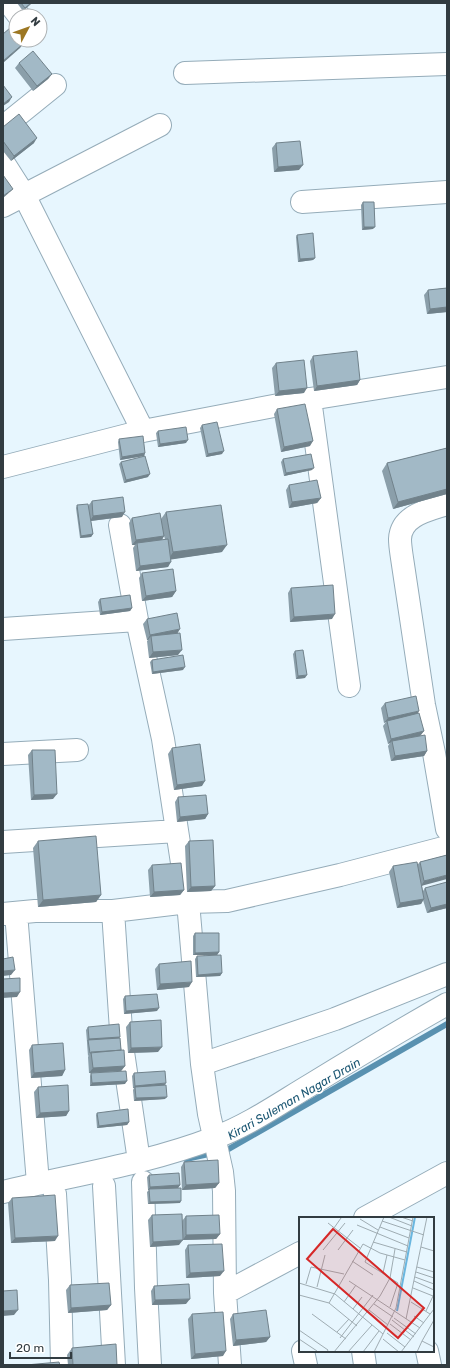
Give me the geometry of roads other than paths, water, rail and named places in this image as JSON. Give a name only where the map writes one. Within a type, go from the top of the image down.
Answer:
[{"type":"street","points":[[185,73],[447,64]]},
{"type":"street","points":[[3,127],[55,85]]},
{"type":"street","points":[[3,206],[160,125]]},
{"type":"street","points":[[3,162],[24,195],[143,431]]},
{"type":"street","points":[[302,202],[447,192]]},
{"type":"street","points":[[3,467],[143,431],[310,399],[447,377]]},
{"type":"street","points":[[310,399],[349,686]]},
{"type":"street","points":[[447,504],[420,512],[406,522],[400,537],[424,705],[441,750],[447,829]]},
{"type":"street","points":[[120,525],[137,620],[163,739],[188,902],[202,1064],[224,1191],[225,1293],[230,1365]]},
{"type":"street","points":[[3,629],[137,620]]},
{"type":"street","points":[[3,754],[77,750]]},
{"type":"street","points":[[3,842],[177,831]]},
{"type":"street","points":[[62,1365],[60,1280],[9,913],[35,911],[113,911],[188,902],[227,901],[347,873],[447,847]]},
{"type":"street","points":[[113,911],[122,1046],[139,1160]]},
{"type":"street","points":[[202,1064],[335,1019],[447,974]]},
{"type":"street","points":[[3,1192],[47,1189],[139,1160],[216,1148],[238,1127],[390,1036],[447,1004]]},
{"type":"street","points":[[369,1217],[402,1208],[447,1173]]},
{"type":"street","points":[[143,1182],[150,1365]]},
{"type":"street","points":[[104,1186],[114,1365]]},
{"type":"street","points":[[225,1293],[299,1254]]},
{"type":"street","points":[[303,1352],[306,1365]]},
{"type":"street","points":[[363,1352],[365,1365]]},
{"type":"street","points":[[427,1352],[430,1365]]},
{"type":"waterway","name":"Kirari Suleman Nagar Drain","points":[[186,1159],[227,1150],[447,1024]]}]
